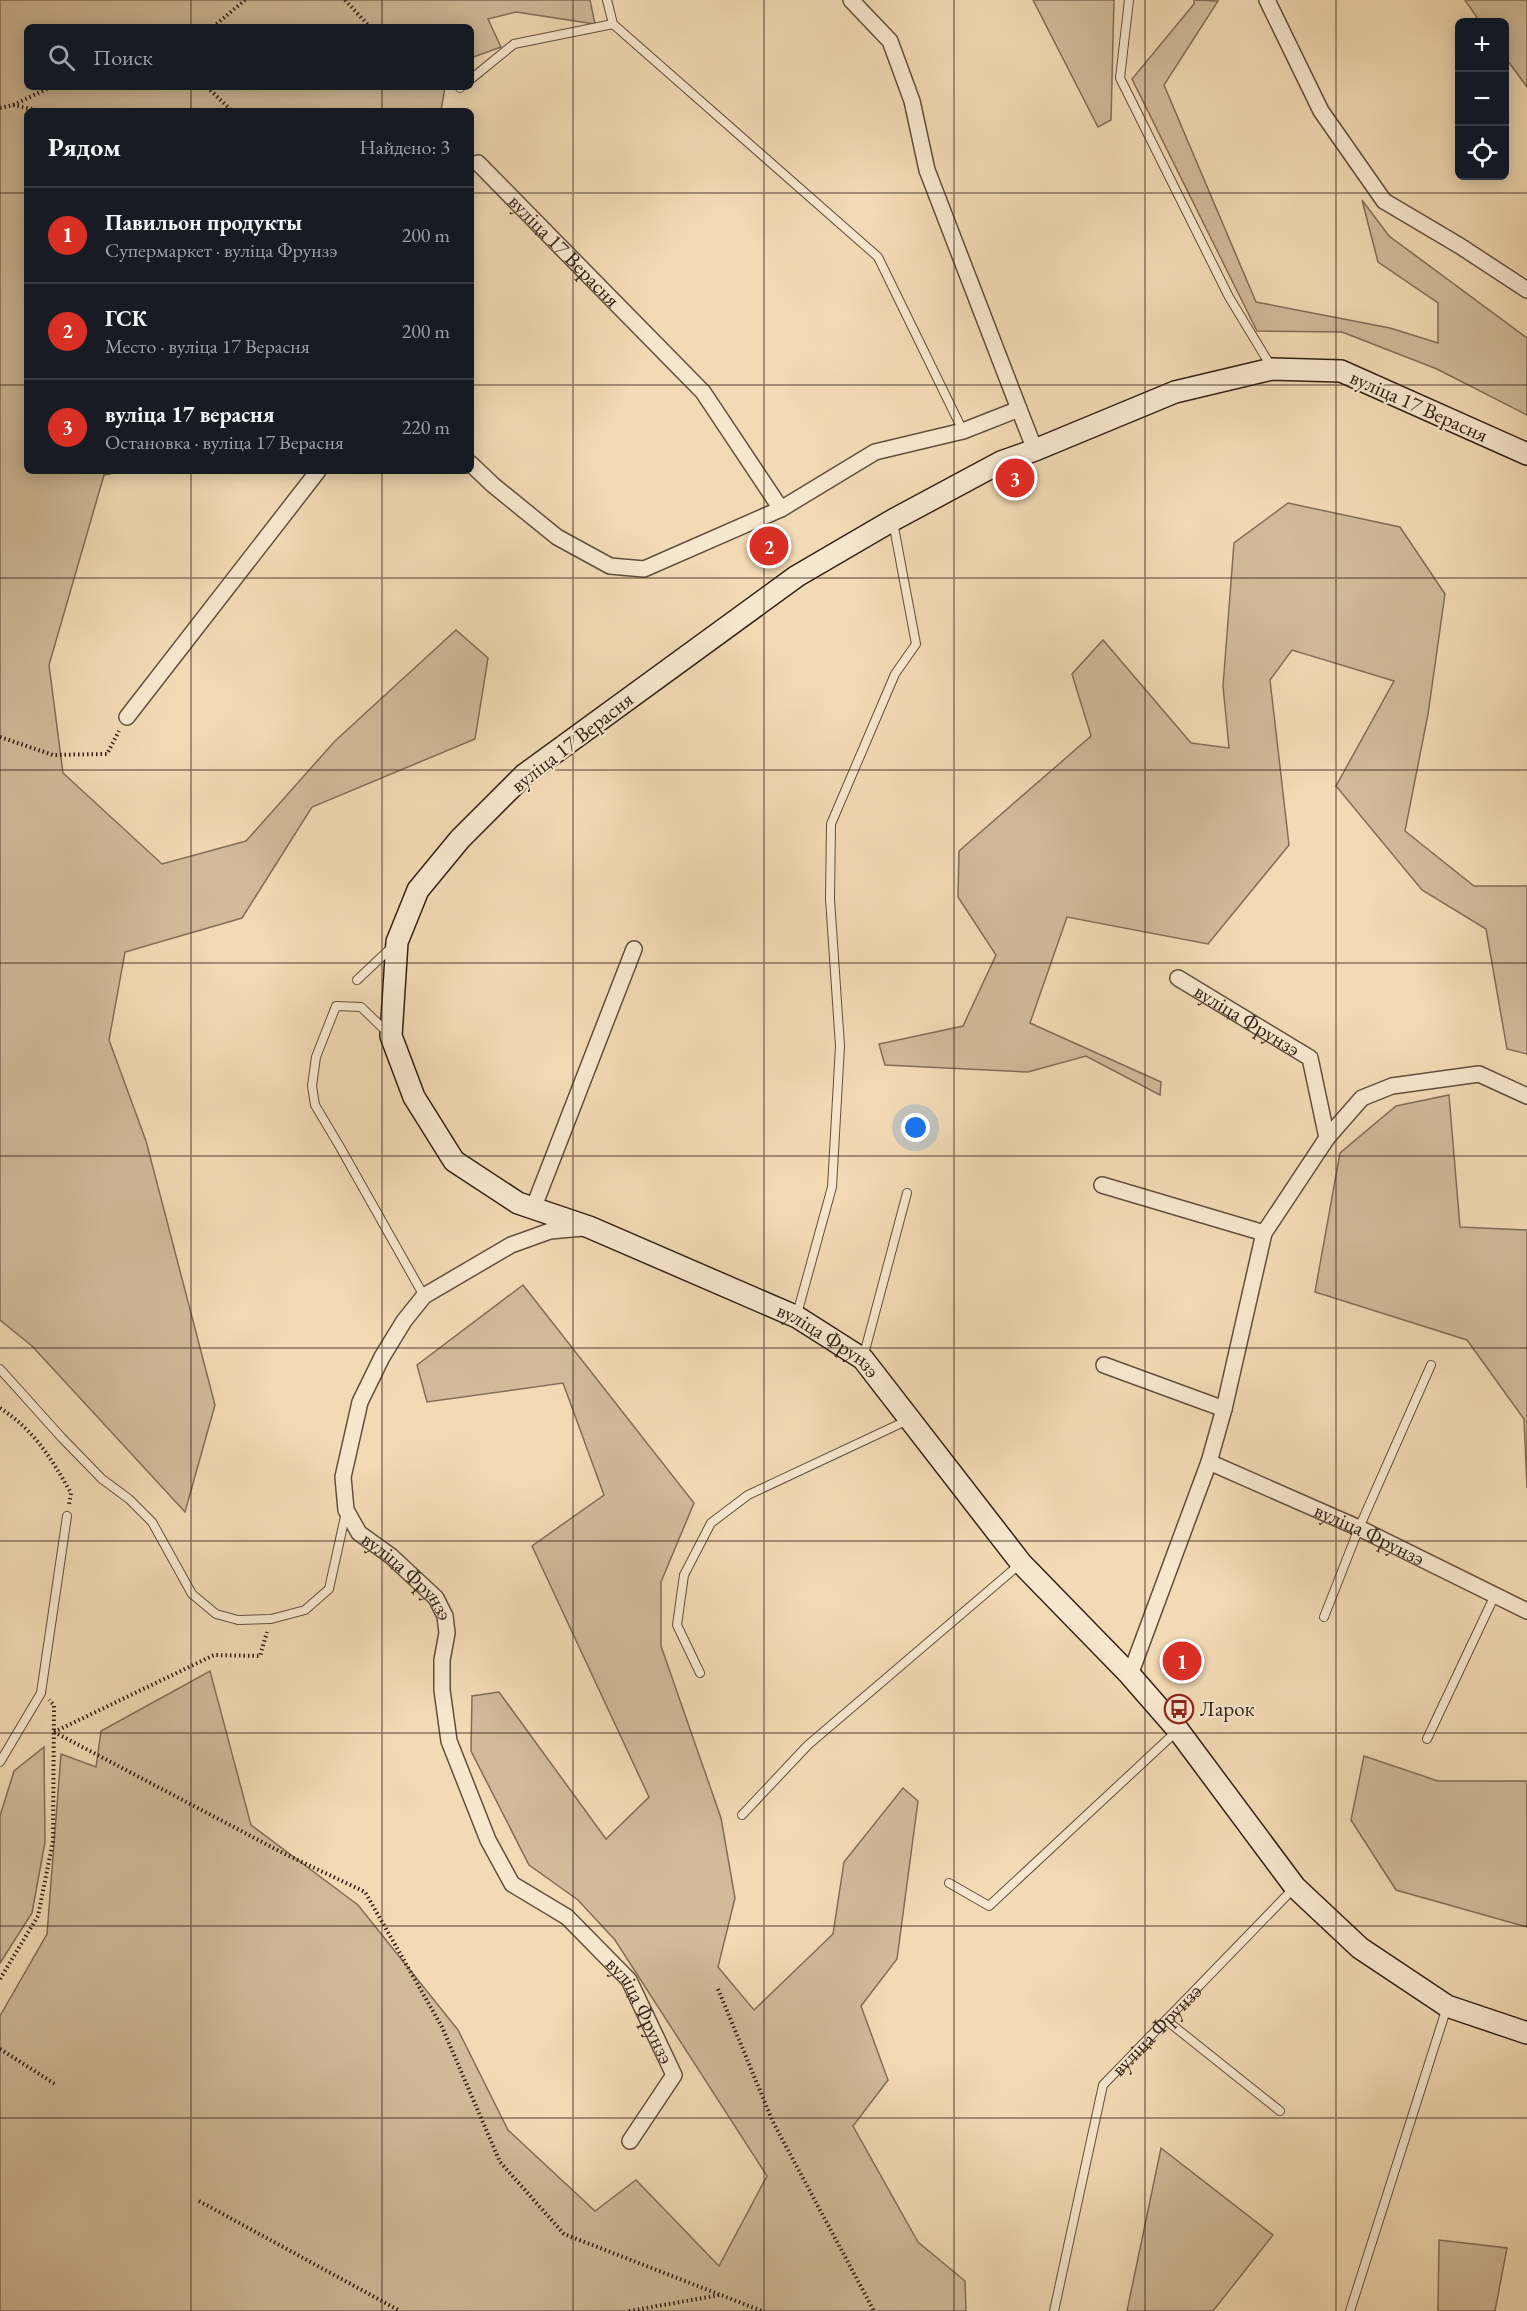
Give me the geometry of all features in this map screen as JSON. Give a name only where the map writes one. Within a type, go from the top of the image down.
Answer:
[{"type":"street","points":[[851,0],[890,41],[912,101],[927,170],[1035,450]]},
{"type":"street","points":[[1267,0],[1321,111],[1384,201],[1460,246],[1527,290]]},
{"type":"street","name":"вуліца 17 Верасня","points":[[478,163],[703,392],[781,509]]},
{"type":"street","name":"вуліца 17 Верасня","points":[[589,1227],[518,1203],[454,1161],[414,1097],[391,1036],[398,942],[418,890],[460,839],[524,775],[797,576],[892,520],[1001,462],[1175,392],[1272,369],[1341,371],[1527,454]]},
{"type":"street","points":[[474,467],[557,537],[610,566],[644,568],[781,509],[875,452],[963,431],[1019,409]]},
{"type":"street","points":[[127,717],[316,474]]},
{"type":"street","points":[[533,1209],[634,949]]},
{"type":"street","name":"вуліца Фрунзэ","points":[[1178,978],[1310,1058],[1327,1138]]},
{"type":"street","points":[[1130,1675],[1209,1462],[1224,1409],[1264,1233],[1327,1138],[1362,1098],[1392,1086],[1479,1074],[1527,1096]]},
{"type":"street","points":[[1102,1185],[1264,1233]]},
{"type":"street","name":"вуліца Фрунзэ","points":[[630,2140],[674,2075],[629,1980],[567,1917],[512,1884],[488,1840],[449,1741],[442,1690],[442,1660],[447,1633],[445,1616],[436,1598],[391,1556],[359,1533],[346,1510],[343,1477],[360,1402],[393,1339],[424,1296],[511,1245],[550,1231],[589,1227],[797,1317],[863,1359],[1021,1563],[1130,1675],[1178,1730],[1295,1887],[1360,1948],[1447,2006],[1527,2033]]},
{"type":"street","points":[[1104,1365],[1224,1409]]},
{"type":"street","name":"вуліца Фрунзэ","points":[[1209,1462],[1359,1528],[1527,1611]]},
{"type":"lane","points":[[607,0],[613,24],[879,257],[963,431]]},
{"type":"lane","points":[[1129,0],[1120,78],[1229,297],[1272,369]]},
{"type":"lane","points":[[474,77],[514,44],[613,24]]},
{"type":"lane","points":[[797,1317],[832,1187],[840,1046],[830,899],[831,824],[896,674],[916,644],[892,520]]},
{"type":"lane","points":[[357,980],[398,942]]},
{"type":"lane","points":[[391,1036],[360,1007],[336,1006],[316,1057],[312,1086],[315,1105],[424,1296]]},
{"type":"lane","points":[[863,1359],[907,1194]]},
{"type":"lane","points":[[1324,1617],[1359,1528],[1431,1365]]},
{"type":"lane","points":[[0,1369],[102,1479],[129,1499],[152,1522],[192,1594],[216,1614],[238,1620],[271,1619],[305,1610],[329,1589],[346,1510]]},
{"type":"lane","points":[[700,1673],[677,1625],[684,1575],[711,1523],[748,1495],[908,1420]]},
{"type":"lane","points":[[0,1762],[41,1693],[67,1516]]},
{"type":"lane","points":[[742,1815],[808,1745],[1021,1563]]},
{"type":"lane","points":[[1427,1739],[1495,1595]]},
{"type":"lane","points":[[949,1883],[989,1906],[1178,1730]]},
{"type":"lane","name":"вуліца Фрунзэ","points":[[1054,2311],[1103,2085],[1295,1887]]},
{"type":"lane","points":[[1350,2311],[1447,2006]]},
{"type":"lane","points":[[1166,2020],[1280,2111]]},
{"type":"path","points":[[217,24],[245,0]]},
{"type":"path","points":[[345,0],[367,24]]},
{"type":"path","points":[[0,108],[13,105],[45,90]]},
{"type":"path","points":[[210,90],[229,108]]},
{"type":"path","points":[[13,105],[27,108]]},
{"type":"path","points":[[0,738],[53,755],[107,754],[127,717]]},
{"type":"path","points":[[0,1408],[20,1421],[49,1454],[71,1493],[67,1516]]},
{"type":"path","points":[[54,1732],[214,1655],[260,1656],[271,1619]]},
{"type":"path","points":[[0,1979],[38,1916],[53,1841],[54,1705],[41,1693]]},
{"type":"path","points":[[54,1732],[281,1852],[365,1892],[442,2027],[500,2162],[564,2234],[762,2311]]},
{"type":"path","points":[[718,1989],[773,2122],[874,2311]]},
{"type":"path","points":[[0,2049],[55,2084]]},
{"type":"path","points":[[199,2201],[400,2311]]},
{"type":"path","points":[[629,2311],[721,2295]]},
{"type":"shaded area","points":[[0,0],[590,0],[595,24],[516,12],[488,19],[501,47],[474,57],[474,24],[24,24],[24,90],[444,90],[442,108],[24,108],[24,474],[109,474],[104,475],[49,665],[63,773],[162,864],[246,841],[335,741],[456,630],[488,658],[475,739],[312,807],[242,918],[125,952],[109,1040],[146,1141],[215,1405],[185,1512],[32,1346],[0,1320]]},
{"type":"shaded area","points":[[1033,0],[1114,0],[1111,120],[1098,127]]},
{"type":"shaded area","points":[[1194,0],[1218,1],[1164,85],[1256,302],[1390,328],[1438,343],[1438,303],[1378,262],[1362,200],[1389,236],[1527,338],[1527,415],[1437,369],[1342,332],[1257,331],[1132,79],[1194,4]]},
{"type":"shaded area","points":[[1465,0],[1527,0],[1527,87],[1509,62],[1509,18],[1477,18]]},
{"type":"shaded area","points":[[1288,503],[1400,527],[1445,594],[1428,714],[1405,831],[1474,886],[1527,886],[1527,1054],[1507,1049],[1486,929],[1422,890],[1336,786],[1394,681],[1292,650],[1270,680],[1289,845],[1208,944],[1067,917],[1030,1023],[1161,1082],[1160,1095],[1086,1056],[1028,1072],[885,1065],[879,1044],[963,1026],[996,955],[958,897],[959,851],[1091,736],[1072,674],[1103,640],[1191,743],[1229,748],[1223,686],[1234,543]]},
{"type":"shaded area","points":[[1449,1095],[1460,1227],[1527,1230],[1527,1488],[1524,1419],[1467,1340],[1315,1292],[1340,1153],[1396,1106]]},
{"type":"shaded area","points":[[523,1285],[694,1503],[661,1582],[661,1646],[721,1818],[735,1898],[718,1967],[754,2010],[833,1934],[844,1862],[903,1788],[918,1801],[897,1959],[861,2006],[888,2080],[853,2126],[918,2242],[965,2281],[966,2311],[0,2311],[0,2016],[47,1934],[61,1754],[96,1767],[101,1731],[210,1671],[251,1825],[358,1905],[458,2030],[508,2130],[595,2211],[636,2180],[719,2266],[767,2176],[615,1940],[578,1900],[529,1865],[471,1751],[472,1696],[499,1692],[606,1839],[649,1797],[532,1546],[604,1495],[563,1383],[427,1402],[417,1365]]},
{"type":"shaded area","points":[[44,1747],[45,1842],[32,1913],[0,1963],[0,1816],[14,1771]]},
{"type":"shaded area","points":[[1364,1756],[1438,1781],[1527,1781],[1527,1927],[1396,1890],[1351,1820]]},
{"type":"shaded area","points":[[1161,2148],[1273,2235],[1213,2311],[1127,2311]]},
{"type":"shaded area","points":[[1439,2240],[1507,2248],[1495,2311],[1438,2311]]},
{"type":"place","name":"вуліца 17 верасня","points":[[1015,478]]},
{"type":"place","name":"ГСК","points":[[769,546]]},
{"type":"place","name":"Павильон продукты","points":[[1182,1661]]},
{"type":"place","name":"Ларок","points":[[1179,1709]]}]
